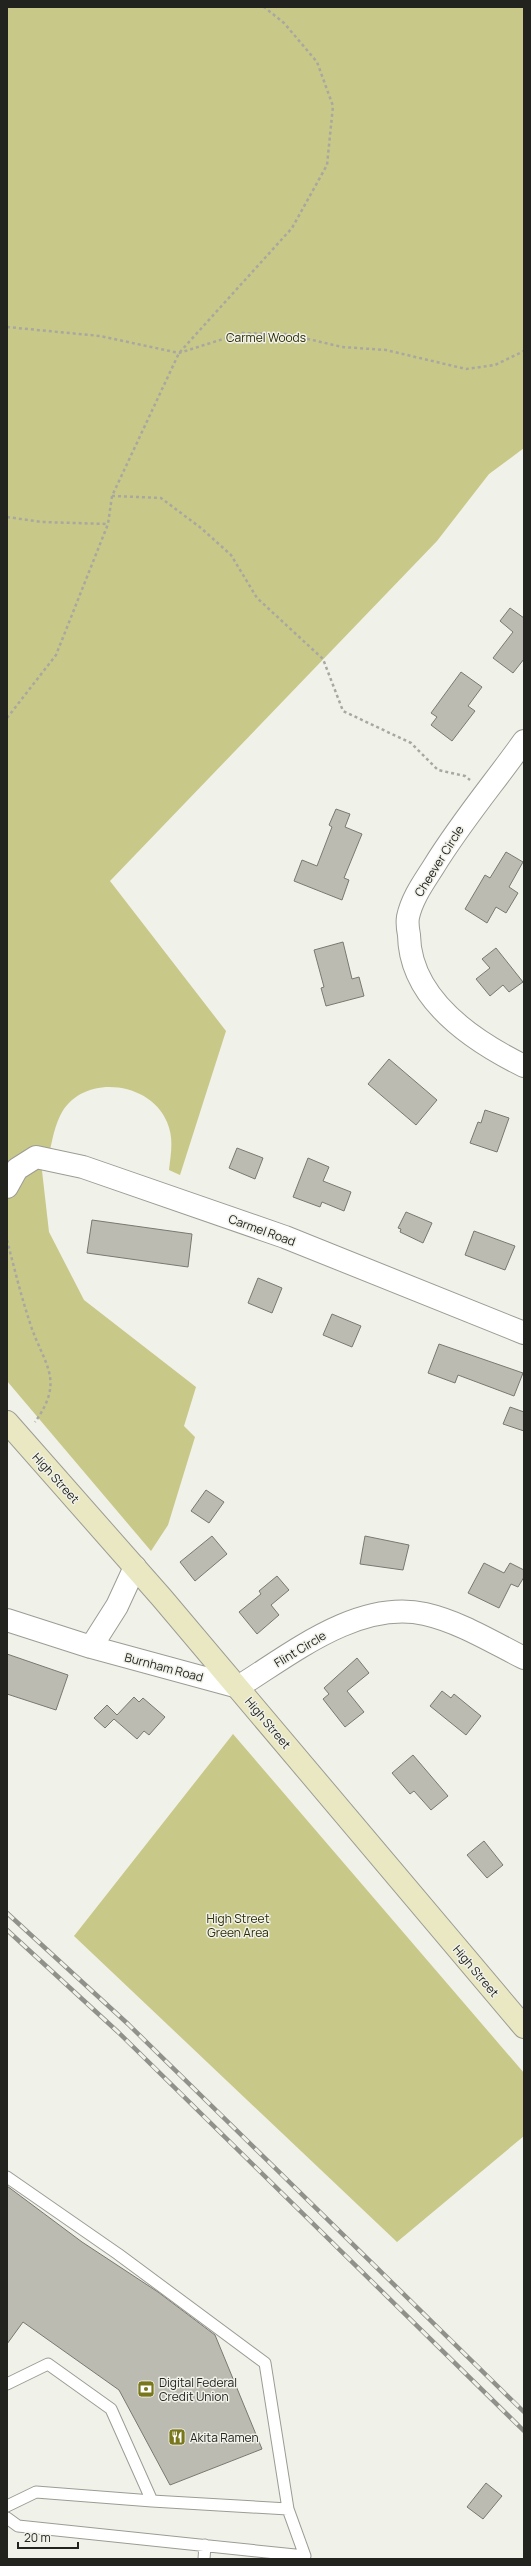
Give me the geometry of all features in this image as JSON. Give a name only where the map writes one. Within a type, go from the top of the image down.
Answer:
[{"type":"main road","name":"High Street","points":[[14,1430],[238,1687],[524,2028]]},
{"type":"street","name":"Cheever Circle","points":[[524,741],[484,794],[418,891],[408,918],[409,955],[418,979],[435,1003],[463,1030],[505,1057],[524,1066]]},
{"type":"street","name":"Carmel Road","points":[[7,1187],[18,1169],[36,1157],[83,1167],[285,1238],[524,1333]]},
{"type":"street","points":[[91,1647],[117,1606],[135,1568]]},
{"type":"street","name":"Flint Circle","points":[[238,1687],[317,1637],[356,1620],[389,1612],[424,1613],[452,1622],[524,1658]]},
{"type":"street","name":"Burnham Road","points":[[7,1620],[91,1647],[238,1687]]},
{"type":"lane","points":[[7,2177],[118,2254],[265,2363],[288,2509],[305,2556],[18,2526],[7,2518]]},
{"type":"lane","points":[[7,2384],[48,2364],[111,2408],[152,2501]]},
{"type":"lane","points":[[7,2506],[36,2492],[288,2509]]},
{"type":"lane","points":[[204,2559],[205,2545]]},
{"type":"path","points":[[7,718],[56,655],[108,524],[112,496],[179,353],[292,228],[328,165],[333,106],[317,62],[284,23],[264,7]]},
{"type":"path","points":[[7,327],[92,335],[179,353],[242,333],[287,334],[342,347],[386,350],[466,370],[495,365],[524,351]]},
{"type":"path","points":[[112,496],[161,498],[201,528],[231,555],[257,598],[323,659],[343,711],[411,743],[438,770],[465,776],[484,794]]},
{"type":"path","points":[[7,517],[42,522],[108,524]]},
{"type":"path","points":[[7,1240],[30,1323],[50,1371],[51,1385],[42,1411],[14,1430]]},
{"type":"green space","name":"Carmel Woods","points":[[7,7],[524,7],[524,448],[489,474],[437,541],[110,881],[226,1031],[180,1175],[169,1170],[171,1158],[171,1134],[167,1122],[158,1108],[146,1097],[131,1090],[115,1087],[98,1088],[83,1093],[70,1102],[58,1121],[47,1163],[41,1162],[49,1232],[84,1300],[196,1387],[184,1426],[195,1437],[168,1525],[151,1551],[7,1381]]},
{"type":"green space","name":"High Street Green Area","points":[[233,1734],[524,2073],[524,2136],[397,2242],[74,1936]]},
{"type":"building","points":[[510,608],[524,618],[524,659],[513,673],[493,658],[513,632],[500,621]]},
{"type":"building","points":[[461,672],[482,687],[468,706],[475,711],[452,741],[431,725],[437,717],[431,713]]},
{"type":"building","points":[[336,809],[350,814],[345,827],[362,834],[344,878],[349,880],[342,900],[294,881],[302,860],[317,866],[332,827],[329,825]]},
{"type":"building","points":[[506,852],[523,862],[509,887],[518,893],[506,913],[496,907],[487,923],[465,909],[485,875],[490,878]]},
{"type":"building","points":[[343,942],[352,979],[359,977],[364,996],[326,1006],[321,988],[324,987],[314,950]]},
{"type":"building","points":[[496,948],[523,982],[509,992],[503,985],[490,996],[476,979],[490,968],[482,959]]},
{"type":"building","points":[[389,1059],[437,1100],[416,1125],[368,1084]]},
{"type":"building","points":[[485,1110],[509,1118],[497,1152],[470,1143],[478,1122],[481,1123]]},
{"type":"building","points":[[237,1148],[263,1158],[255,1179],[229,1168]]},
{"type":"building","points":[[308,1158],[329,1167],[323,1181],[351,1192],[344,1211],[322,1202],[320,1207],[293,1197]]},
{"type":"building","points":[[406,1212],[432,1223],[423,1243],[400,1232],[401,1229],[398,1228]]},
{"type":"building","points":[[92,1220],[192,1234],[188,1267],[87,1253]]},
{"type":"building","points":[[474,1231],[515,1246],[505,1270],[465,1255]]},
{"type":"building","points":[[258,1278],[282,1288],[272,1313],[248,1303]]},
{"type":"building","points":[[332,1314],[361,1326],[352,1347],[323,1335]]},
{"type":"building","points":[[439,1344],[523,1373],[514,1396],[458,1375],[455,1383],[428,1373]]},
{"type":"building","points":[[510,1407],[524,1412],[524,1431],[503,1424]]},
{"type":"building","points":[[206,1490],[224,1502],[209,1523],[191,1511]]},
{"type":"building","points":[[212,1536],[227,1554],[195,1581],[180,1562]]},
{"type":"building","points":[[365,1536],[409,1545],[403,1570],[360,1564]]},
{"type":"building","points":[[484,1563],[504,1573],[510,1563],[524,1570],[524,1577],[518,1587],[511,1584],[499,1608],[468,1593]]},
{"type":"building","points":[[277,1576],[289,1590],[271,1605],[279,1615],[257,1634],[239,1612],[261,1594],[259,1591]]},
{"type":"building","points":[[7,1654],[68,1675],[56,1710],[7,1694]]},
{"type":"building","points":[[357,1658],[369,1673],[347,1691],[364,1712],[345,1727],[323,1699],[329,1694],[324,1688]]},
{"type":"building","points":[[442,1691],[451,1698],[454,1694],[481,1716],[466,1735],[430,1706]]},
{"type":"building","points":[[134,1697],[139,1702],[143,1698],[165,1717],[149,1735],[144,1731],[137,1739],[114,1719],[105,1728],[94,1718],[107,1705],[117,1715]]},
{"type":"building","points":[[413,1755],[448,1796],[431,1810],[414,1791],[410,1794],[392,1773]]},
{"type":"building","points":[[484,1841],[503,1865],[487,1878],[467,1855]]},
{"type":"building","points":[[7,2186],[82,2242],[158,2292],[215,2335],[262,2449],[170,2485],[119,2390],[23,2322],[7,2344]]},
{"type":"building","points":[[486,2483],[502,2496],[483,2519],[467,2507]]},
{"type":"railway","points":[[7,1913],[128,2024],[524,2412]]},
{"type":"railway","points":[[7,1930],[118,2032],[524,2431]]},
{"type":"place","name":"Digital Federal Credit Union","points":[[146,2389]]},
{"type":"place","name":"Akita Ramen","points":[[177,2437]]}]
